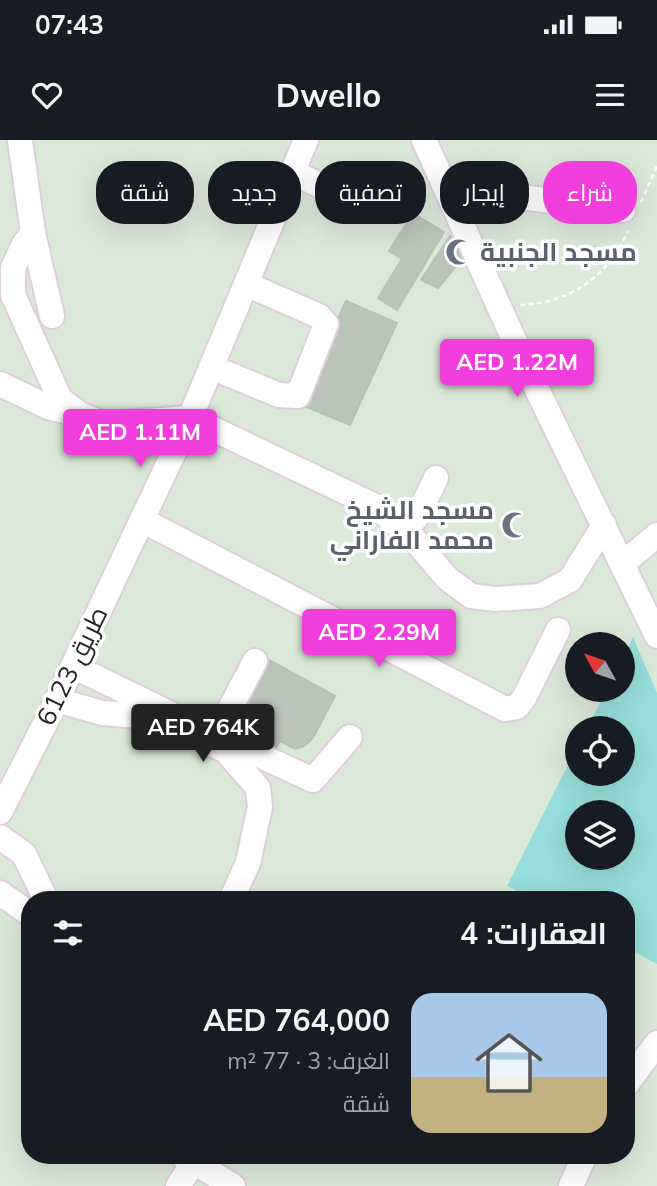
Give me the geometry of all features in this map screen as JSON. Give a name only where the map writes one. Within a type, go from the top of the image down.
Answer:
[{"type":"street","points":[[20,140],[33,233],[51,316]]},
{"type":"street","name":"طريق 6123","points":[[297,161],[306,140]]},
{"type":"street","points":[[424,140],[440,175]]},
{"type":"street","name":"طريق 6123","points":[[0,812],[57,700],[190,418],[271,224]]},
{"type":"street","points":[[462,224],[657,636]]},
{"type":"street","points":[[33,233],[7,273],[13,295],[60,399],[80,415]]},
{"type":"street","points":[[211,367],[279,395],[298,396],[326,324],[319,316],[246,284]]},
{"type":"street","points":[[0,384],[48,407],[104,424],[190,418],[375,506],[405,531],[447,578],[471,596],[495,599],[540,596],[570,580],[604,525]]},
{"type":"street","points":[[405,531],[418,515],[436,478]]},
{"type":"street","points":[[142,520],[505,709],[517,707],[524,698],[558,630]]},
{"type":"street","points":[[622,565],[657,535]]},
{"type":"street","points":[[216,735],[255,661]]},
{"type":"street","points":[[73,666],[313,780],[350,737]]},
{"type":"street","points":[[57,700],[102,713],[156,717],[226,751],[257,788],[260,807],[248,863],[235,891]]},
{"type":"street","points":[[0,837],[24,854],[42,891]]},
{"type":"street","points":[[0,893],[21,908]]},
{"type":"street","points":[[635,1073],[657,1043]]},
{"type":"street","points":[[178,1186],[185,1164]]},
{"type":"street","points":[[196,1164],[233,1186]]},
{"type":"street","points":[[571,1186],[580,1164]]},
{"type":"path","points":[[637,202],[657,166]]},
{"type":"path","points":[[499,306],[541,304],[561,299],[586,286],[619,250],[627,224]]},
{"type":"shaded area","points":[[635,642],[657,693],[657,964],[635,952],[635,891],[517,891],[507,886],[565,771],[565,786],[635,786],[635,716],[593,716],[601,702],[635,702]]},
{"type":"building","points":[[426,221],[444,232],[397,310],[378,298],[402,259],[389,251],[406,224],[426,224]]},
{"type":"building","points":[[450,236],[462,259],[438,288],[421,280]]},
{"type":"building","points":[[346,301],[397,323],[350,425],[299,404]]},
{"type":"building","points":[[267,659],[335,696],[313,738],[304,746],[295,749],[280,741],[275,750],[231,725]]},
{"type":"place","name":"مسجد الجنبية","points":[[459,252]]},
{"type":"place","name":"مسجد الشيخ محمد الفاراني","points":[[515,525]]}]
